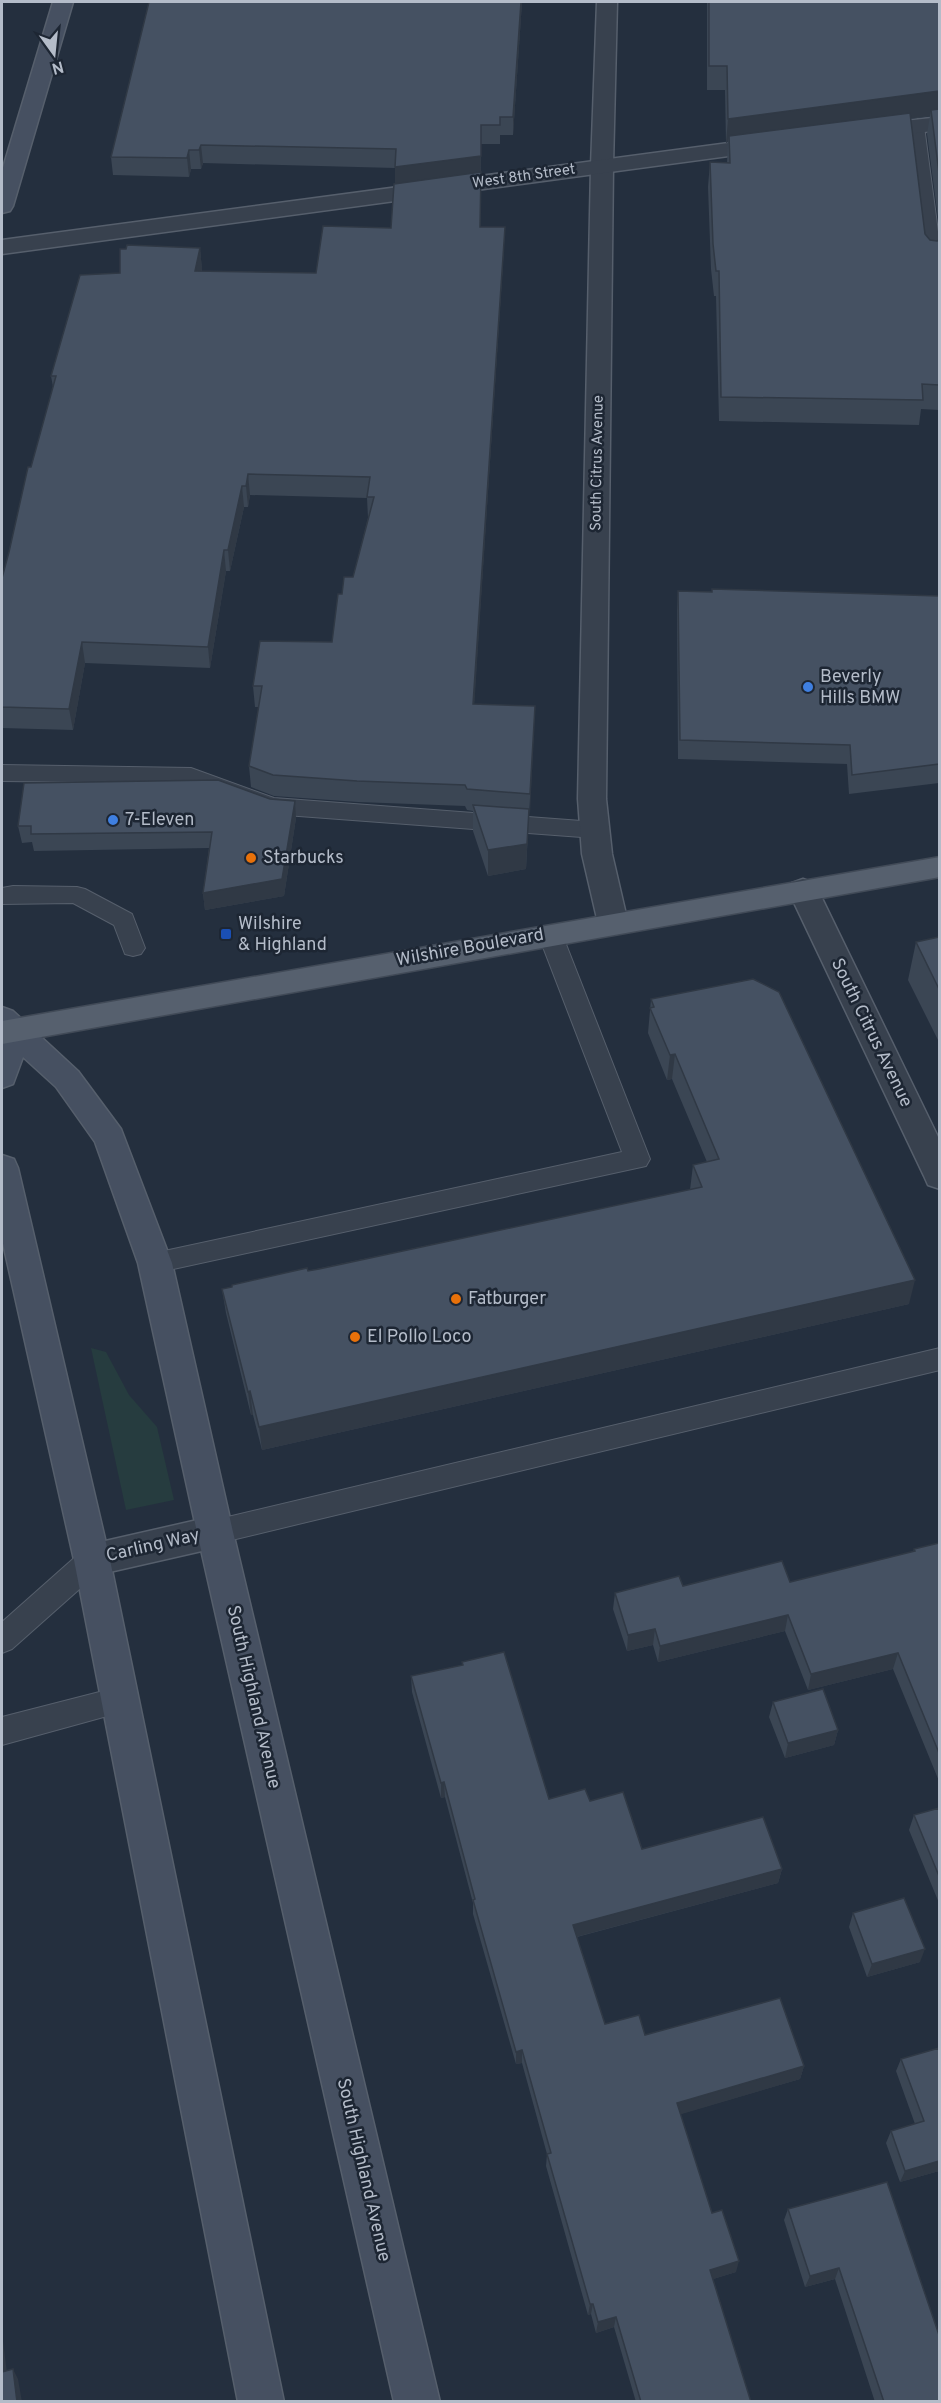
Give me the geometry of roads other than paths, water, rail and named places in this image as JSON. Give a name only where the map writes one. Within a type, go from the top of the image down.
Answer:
[{"type":"main road","points":[[2,206],[63,2]]},
{"type":"main road","name":"Wilshire Boulevard","points":[[5,1028],[939,867]]},
{"type":"main road","points":[[2,1076],[5,1028]]},
{"type":"main road","name":"South Highland Avenue","points":[[5,1028],[67,1079],[110,1138],[155,1263],[214,1532],[417,2402]]},
{"type":"main road","points":[[2,1168],[92,1560],[261,2402]]},
{"type":"street","name":"South Citrus Avenue","points":[[608,2],[602,166],[592,799],[597,854],[613,923]]},
{"type":"street","points":[[846,135],[939,123]]},
{"type":"street","name":"West 8th Street","points":[[2,247],[789,142]]},
{"type":"street","name":"South Citrus Avenue","points":[[802,890],[939,1176]]},
{"type":"street","name":"Carling Way","points":[[92,1560],[214,1532]]},
{"type":"lane","points":[[916,126],[932,258]]},
{"type":"lane","points":[[2,773],[191,776],[272,806],[595,830]]},
{"type":"lane","points":[[2,896],[77,896],[124,920],[133,948]]},
{"type":"lane","points":[[155,1263],[637,1159],[550,934]]},
{"type":"lane","points":[[214,1532],[939,1359]]},
{"type":"lane","points":[[2,1640],[92,1560]]},
{"type":"lane","points":[[2,1731],[119,1700]]},
{"type":"place","name":"Beverly Hills BMW","points":[[808,687]]},
{"type":"place","name":"7-Eleven","points":[[113,820]]},
{"type":"place","name":"Starbucks","points":[[251,858]]},
{"type":"place","name":"Wilshire & Highland","points":[[226,934]]},
{"type":"place","name":"Fatburger","points":[[456,1299]]},
{"type":"place","name":"El Pollo Loco","points":[[355,1337]]}]
